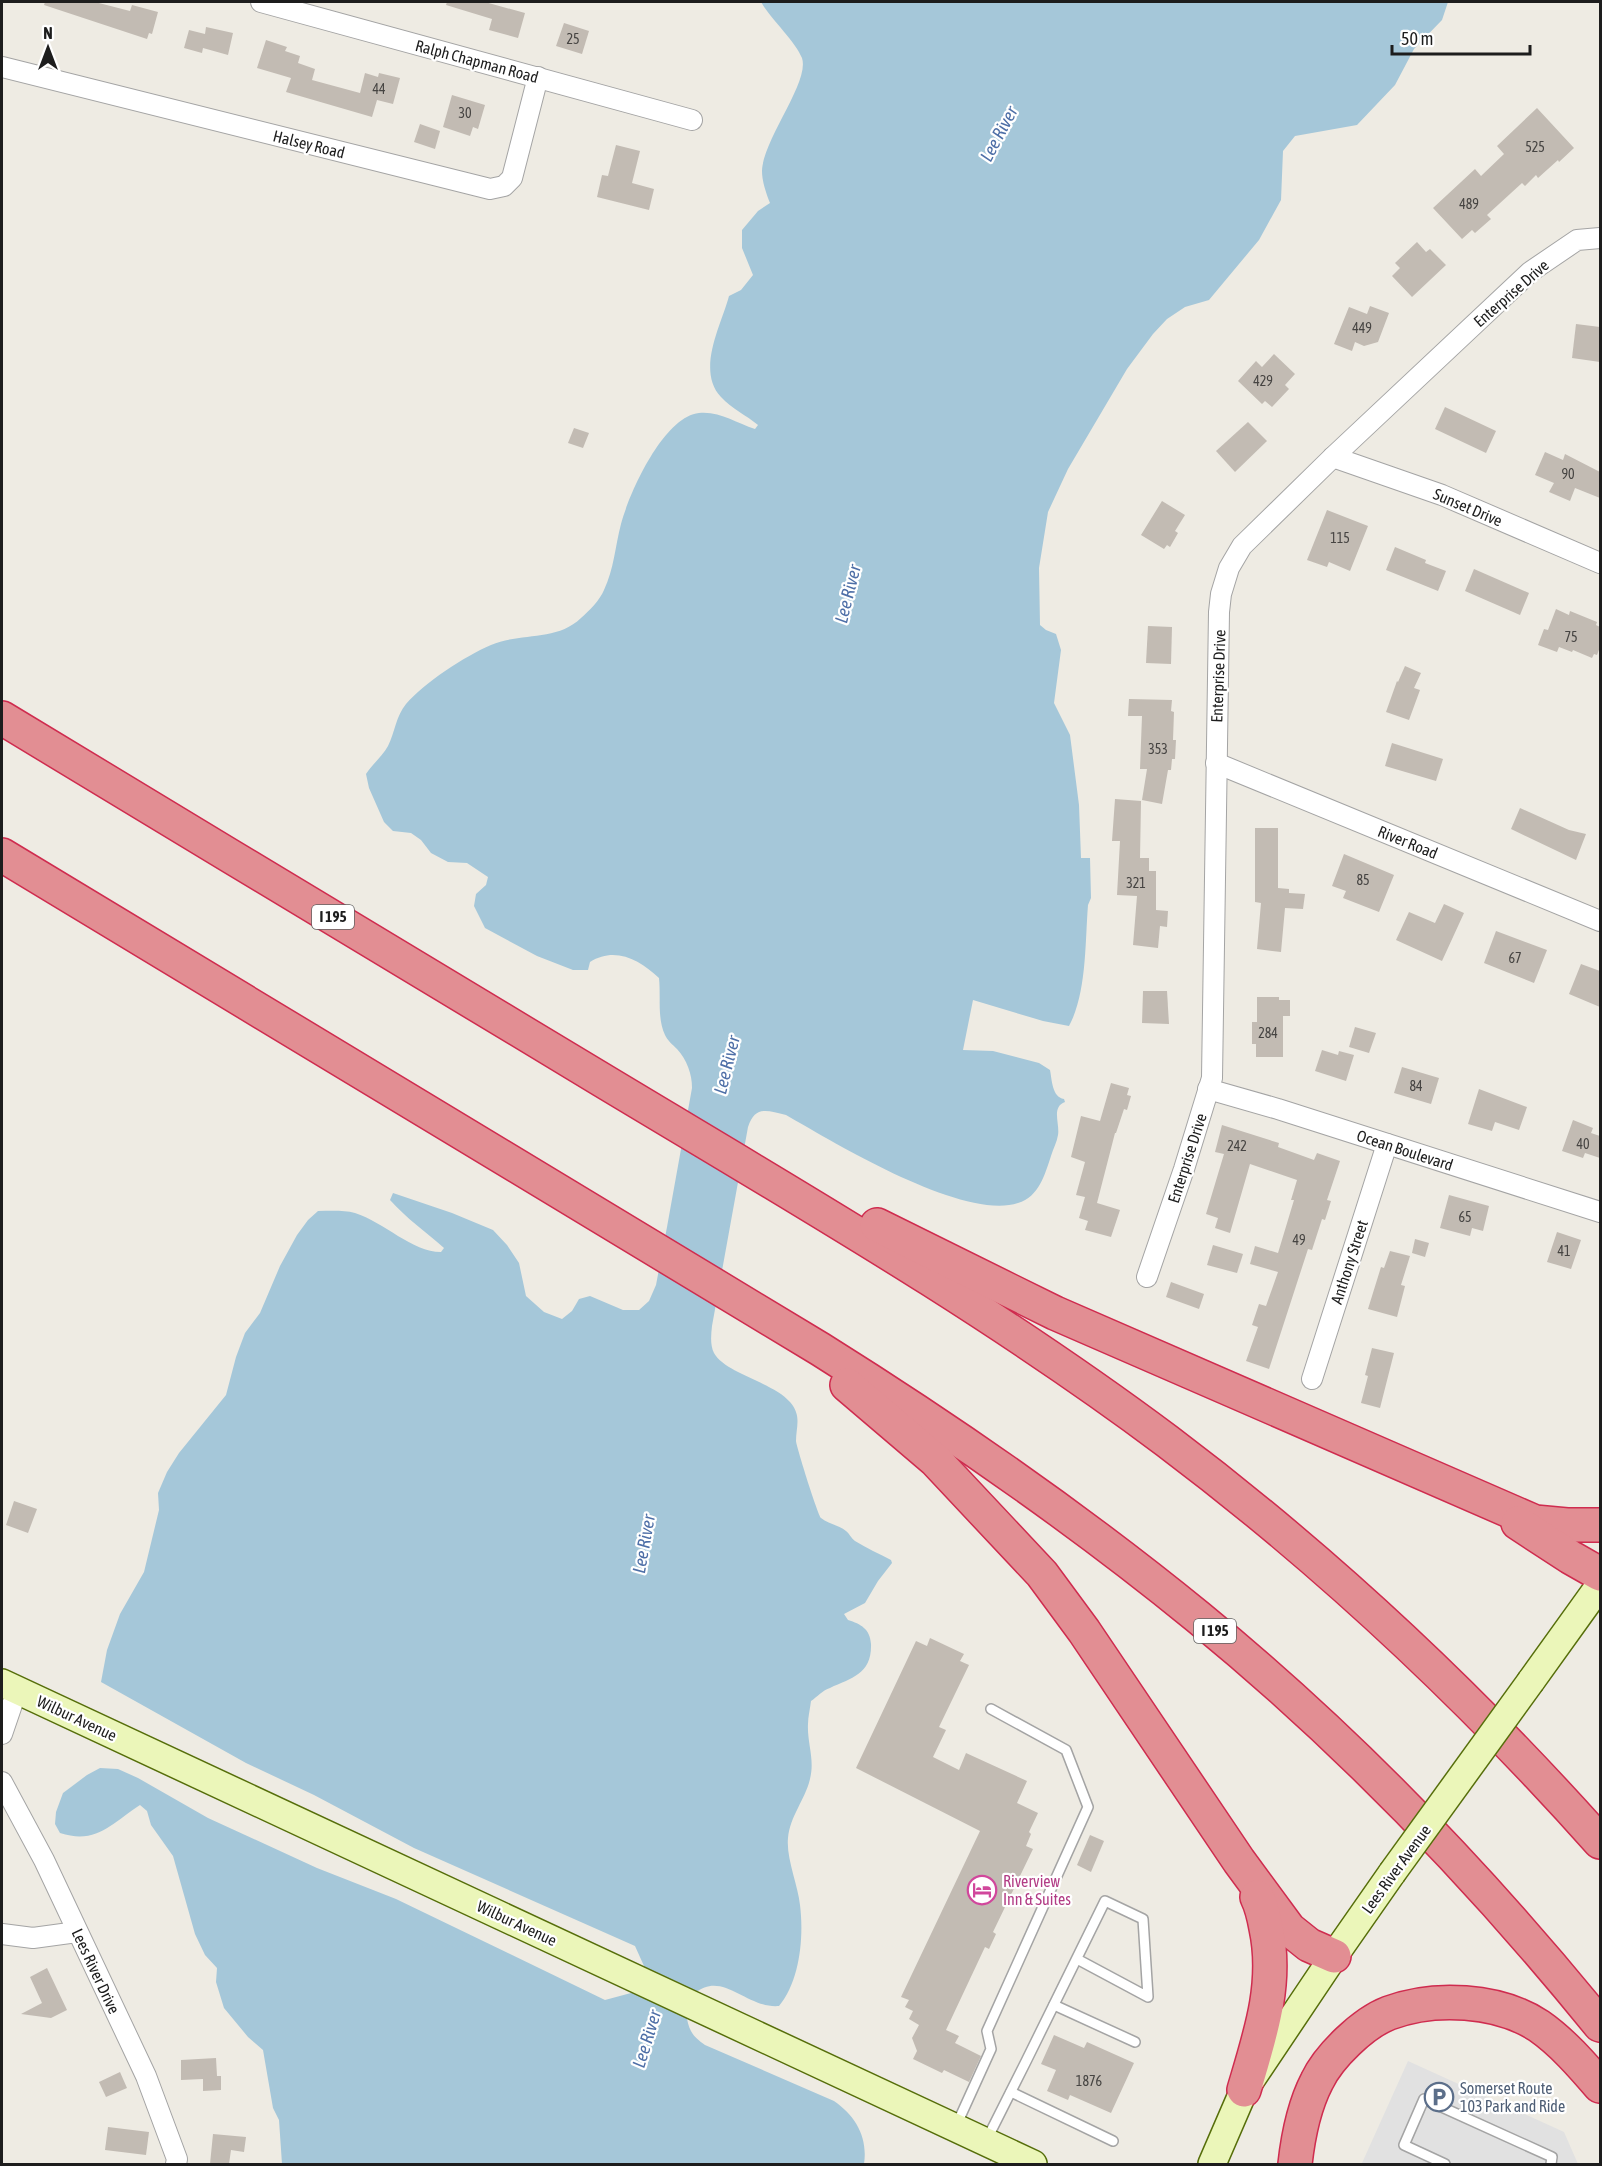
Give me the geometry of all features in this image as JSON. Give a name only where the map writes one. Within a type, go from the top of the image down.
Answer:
[{"type":"highway","name":"I 195","points":[[2,718],[763,1177],[1000,1324],[1111,1400],[1218,1481],[1322,1567],[1422,1657],[1525,1760],[1600,1842]]},
{"type":"highway","name":"I 195","points":[[2,855],[750,1305],[877,1384],[997,1464],[1122,1556],[1242,1654],[1350,1752],[1444,1846],[1534,1945],[1600,2025]]},
{"type":"highway","points":[[763,1177],[873,1223],[1065,1317],[1535,1522],[1600,1525]]},
{"type":"highway","points":[[750,1305],[935,1460],[1042,1574],[1084,1631],[1239,1861],[1289,1929],[1310,1946],[1334,1956]]},
{"type":"highway","points":[[1452,1485],[1600,1574]]},
{"type":"highway","points":[[1239,1861],[1262,1905],[1270,1954],[1269,2000],[1244,2090]]},
{"type":"highway","points":[[1295,2164],[1298,2141],[1317,2080],[1339,2051],[1362,2030],[1388,2014],[1449,2001],[1478,2004],[1511,2013],[1538,2026],[1574,2056],[1600,2086]]},
{"type":"main road","name":"Lees River Avenue","points":[[1212,2164],[1244,2090],[1392,1873],[1600,1585]]},
{"type":"main road","name":"Wilbur Avenue","points":[[9,1687],[1033,2164]]},
{"type":"street","name":"Ralph Chapman Road","points":[[261,2],[291,5],[692,120]]},
{"type":"street","name":"Halsey Road","points":[[2,68],[490,189],[504,186],[512,178],[538,77]]},
{"type":"street","name":"Enterprise Drive","points":[[1147,1277],[1212,1078],[1219,612],[1221,594],[1229,568],[1242,546],[1530,272],[1577,240],[1600,238]]},
{"type":"street","name":"Sunset Drive","points":[[1333,457],[1442,495],[1600,563]]},
{"type":"street","name":"River Road","points":[[1216,763],[1600,921]]},
{"type":"street","name":"Ocean Boulevard","points":[[1208,1089],[1278,1108],[1600,1212]]},
{"type":"street","name":"Anthony Street","points":[[1312,1379],[1387,1144]]},
{"type":"street","points":[[2,1734],[9,1687]]},
{"type":"street","name":"Lees River Drive","points":[[2,1782],[44,1860],[146,2076],[177,2159],[176,2164]]},
{"type":"street","points":[[2,1934],[33,1938],[77,1932]]},
{"type":"lane","points":[[954,2129],[991,2049],[987,2031],[1088,1807],[1066,1750],[991,1708]]},
{"type":"lane","points":[[985,2143],[1011,2092],[1077,1959],[1106,1902],[1143,1919],[1148,1997],[1077,1959]]},
{"type":"lane","points":[[1054,2005],[1134,2042]]},
{"type":"lane","points":[[1011,2092],[1113,2141]]},
{"type":"lane","points":[[1445,2164],[1404,2145],[1424,2099],[1552,2157],[1551,2164]]},
{"type":"shaded area","name":"Somerset Route 103 Park and Ride","points":[[1408,2061],[1564,2132],[1578,2164],[1362,2163]]},
{"type":"water","name":"Lee River","points":[[761,2],[1448,2],[1442,20],[1414,49],[1395,85],[1357,125],[1295,136],[1283,151],[1281,200],[1259,240],[1209,300],[1185,307],[1167,319],[1153,334],[1127,369],[1068,469],[1048,512],[1039,568],[1040,625],[1056,634],[1061,650],[1054,703],[1070,735],[1079,805],[1081,858],[1090,858],[1091,898],[1088,905],[1082,983],[1075,1013],[1069,1026],[1043,1021],[973,1000],[963,1050],[993,1051],[1039,1063],[1050,1070],[1055,1092],[1065,1102],[1058,1108],[1057,1138],[1040,1184],[1031,1196],[1018,1203],[994,1206],[965,1201],[933,1190],[866,1160],[786,1115],[762,1111],[754,1116],[748,1127],[712,1326],[713,1350],[729,1367],[773,1389],[790,1402],[798,1421],[797,1446],[821,1518],[843,1529],[855,1541],[891,1560],[892,1563],[865,1603],[844,1614],[848,1620],[861,1625],[869,1634],[871,1644],[868,1662],[859,1674],[825,1690],[811,1701],[808,1731],[811,1772],[808,1787],[792,1822],[788,1838],[801,1918],[801,1944],[792,1984],[779,2006],[756,2002],[725,1988],[705,1987],[691,1998],[687,2019],[693,2034],[705,2045],[834,2101],[842,2107],[859,2128],[864,2145],[864,2164],[282,2164],[279,2120],[273,2108],[263,2050],[248,2037],[224,2008],[216,1982],[217,1968],[205,1955],[195,1934],[173,1856],[151,1825],[147,1811],[140,1805],[103,1830],[84,1836],[60,1833],[55,1824],[56,1812],[63,1793],[87,1775],[100,1768],[118,1769],[208,1818],[317,1868],[396,1899],[605,2000],[631,1993],[644,1966],[635,1946],[414,1848],[314,1795],[246,1763],[101,1682],[107,1650],[120,1614],[144,1572],[159,1510],[158,1493],[167,1472],[179,1453],[226,1395],[245,1333],[260,1313],[280,1266],[297,1235],[318,1211],[355,1213],[430,1251],[441,1252],[444,1248],[390,1200],[393,1193],[493,1230],[519,1263],[526,1296],[544,1312],[562,1319],[572,1311],[579,1299],[590,1296],[623,1310],[639,1310],[649,1301],[656,1285],[692,1088],[686,1062],[681,1053],[667,1039],[663,1028],[660,1015],[659,978],[644,966],[618,955],[599,957],[590,962],[588,970],[573,970],[537,956],[485,928],[474,906],[476,894],[486,885],[488,877],[467,863],[448,862],[431,853],[421,840],[411,833],[393,831],[384,822],[369,788],[366,774],[388,746],[406,704],[434,679],[457,663],[491,645],[561,631],[571,626],[594,605],[607,582],[625,511],[640,477],[661,442],[673,428],[686,418],[699,413],[721,416],[755,429],[758,425],[721,397],[714,386],[710,361],[716,334],[729,296],[741,290],[753,275],[742,248],[742,230],[758,211],[770,203],[762,175],[764,158],[793,96],[803,68],[799,52]]},
{"type":"building","points":[[45,2],[95,2],[130,11],[132,5],[158,12],[152,34],[149,33],[147,39],[44,5]]},
{"type":"building","points":[[447,2],[485,2],[525,13],[518,38],[489,30],[492,19],[446,5]]},
{"type":"building","points":[[564,23],[589,31],[582,54],[556,46]]},
{"type":"building","points":[[206,27],[233,33],[228,55],[203,48],[202,53],[184,48],[189,30],[205,34]]},
{"type":"building","points":[[266,40],[287,47],[285,51],[300,56],[298,63],[315,69],[312,80],[360,93],[365,73],[378,77],[379,73],[400,78],[393,104],[377,100],[372,117],[286,92],[291,78],[257,68]]},
{"type":"building","points":[[452,95],[485,105],[478,129],[473,127],[470,136],[443,127]]},
{"type":"building","points":[[1537,108],[1574,148],[1538,178],[1536,175],[1525,186],[1522,183],[1487,215],[1491,219],[1475,233],[1472,230],[1462,239],[1433,208],[1475,169],[1481,176],[1504,154],[1497,146]]},
{"type":"building","points":[[420,124],[440,131],[435,149],[414,142]]},
{"type":"building","points":[[616,145],[640,151],[632,183],[654,189],[649,210],[597,197],[602,175],[608,176]]},
{"type":"building","points":[[1417,242],[1426,252],[1430,249],[1446,265],[1412,297],[1392,276],[1400,268],[1395,263]]},
{"type":"building","points":[[1370,306],[1389,313],[1378,342],[1364,346],[1355,342],[1352,351],[1334,344],[1349,307],[1367,314]]},
{"type":"building","points":[[1576,324],[1600,327],[1600,362],[1572,358]]},
{"type":"building","points":[[1274,354],[1295,374],[1285,385],[1289,389],[1272,407],[1265,401],[1262,404],[1238,381],[1256,361],[1262,367]]},
{"type":"building","points":[[1445,407],[1496,431],[1486,453],[1435,429]]},
{"type":"building","points":[[1248,422],[1267,441],[1235,472],[1216,451]]},
{"type":"building","points":[[574,428],[589,433],[583,448],[568,443]]},
{"type":"building","points":[[1545,452],[1563,460],[1565,454],[1600,472],[1600,498],[1575,488],[1570,501],[1549,492],[1554,483],[1535,475]]},
{"type":"building","points":[[1162,501],[1185,515],[1175,531],[1178,533],[1170,547],[1167,545],[1164,549],[1141,535]]},
{"type":"building","points":[[1327,510],[1368,526],[1350,571],[1329,562],[1327,567],[1307,560]]},
{"type":"building","points":[[1395,547],[1446,571],[1438,591],[1386,570]]},
{"type":"building","points":[[1474,569],[1529,593],[1520,615],[1465,591]]},
{"type":"building","points":[[1556,609],[1569,615],[1570,611],[1597,622],[1596,625],[1600,627],[1600,647],[1597,655],[1594,654],[1592,658],[1573,650],[1572,652],[1559,647],[1557,652],[1538,645],[1544,629],[1548,630]]},
{"type":"building","points":[[1148,626],[1172,627],[1171,664],[1146,663]]},
{"type":"building","points":[[1405,666],[1421,673],[1414,688],[1420,690],[1409,720],[1386,712]]},
{"type":"building","points":[[1129,699],[1172,700],[1173,740],[1176,740],[1175,759],[1172,759],[1171,770],[1168,770],[1162,804],[1142,800],[1147,769],[1140,769],[1142,716],[1128,716]]},
{"type":"building","points":[[1392,743],[1443,759],[1436,781],[1385,766]]},
{"type":"building","points":[[1115,799],[1141,801],[1140,858],[1149,858],[1149,871],[1156,871],[1156,910],[1168,911],[1167,927],[1160,926],[1158,948],[1133,945],[1137,896],[1117,895],[1120,841],[1112,841]]},
{"type":"building","points":[[1520,808],[1569,830],[1586,834],[1576,860],[1511,829]]},
{"type":"building","points":[[1255,828],[1278,828],[1278,888],[1289,889],[1289,893],[1305,894],[1303,909],[1285,908],[1281,952],[1257,949],[1261,903],[1255,902]]},
{"type":"building","points":[[1344,854],[1394,875],[1379,912],[1343,898],[1346,891],[1332,886]]},
{"type":"building","points":[[1444,904],[1464,913],[1442,961],[1396,940],[1409,912],[1435,923]]},
{"type":"building","points":[[1496,931],[1547,950],[1534,983],[1484,963]]},
{"type":"building","points":[[1581,964],[1600,971],[1600,1007],[1569,994]]},
{"type":"building","points":[[1143,991],[1167,991],[1169,1024],[1142,1023]]},
{"type":"building","points":[[1257,997],[1279,997],[1279,1000],[1290,1000],[1290,1016],[1283,1016],[1283,1057],[1256,1057],[1256,1044],[1252,1044],[1252,1022],[1257,1022]]},
{"type":"building","points":[[1355,1027],[1376,1033],[1369,1053],[1349,1047]]},
{"type":"building","points":[[1322,1050],[1338,1055],[1339,1051],[1354,1055],[1346,1081],[1315,1071]]},
{"type":"building","points":[[1402,1067],[1439,1078],[1431,1104],[1394,1093]]},
{"type":"building","points":[[1111,1083],[1129,1088],[1127,1095],[1131,1096],[1127,1110],[1124,1109],[1115,1133],[1097,1203],[1120,1210],[1111,1237],[1085,1230],[1088,1221],[1079,1218],[1085,1197],[1076,1195],[1085,1162],[1071,1157],[1081,1116],[1100,1121]]},
{"type":"building","points":[[1479,1089],[1527,1107],[1519,1130],[1495,1122],[1492,1131],[1468,1124]]},
{"type":"building","points":[[1573,1120],[1593,1128],[1591,1133],[1600,1136],[1600,1158],[1585,1153],[1583,1158],[1562,1151]]},
{"type":"building","points":[[1222,1125],[1279,1143],[1278,1147],[1314,1160],[1317,1153],[1340,1161],[1327,1200],[1331,1201],[1325,1220],[1322,1219],[1312,1250],[1308,1249],[1269,1369],[1246,1361],[1258,1327],[1252,1325],[1259,1304],[1266,1306],[1278,1272],[1250,1264],[1255,1246],[1278,1253],[1294,1200],[1291,1200],[1297,1180],[1250,1164],[1230,1233],[1215,1228],[1218,1218],[1206,1214],[1224,1154],[1215,1152]]},
{"type":"building","points":[[1449,1195],[1489,1206],[1483,1231],[1472,1228],[1470,1236],[1440,1228]]},
{"type":"building","points":[[1557,1232],[1581,1240],[1571,1269],[1547,1262]]},
{"type":"building","points":[[1415,1239],[1429,1243],[1425,1257],[1412,1253]]},
{"type":"building","points":[[1213,1245],[1243,1254],[1237,1273],[1207,1265]]},
{"type":"building","points":[[1390,1251],[1410,1256],[1401,1285],[1405,1286],[1397,1317],[1368,1309],[1381,1267],[1384,1268]]},
{"type":"building","points":[[1171,1282],[1204,1294],[1199,1309],[1166,1297]]},
{"type":"building","points":[[1372,1348],[1394,1353],[1380,1408],[1361,1403]]},
{"type":"building","points":[[14,1501],[37,1509],[28,1533],[6,1525]]},
{"type":"building","name":"Riverview Inn & Suites","points":[[930,1638],[964,1654],[960,1661],[969,1665],[939,1727],[946,1730],[933,1757],[959,1770],[966,1753],[1027,1781],[1017,1803],[1038,1813],[1029,1832],[1031,1834],[1026,1846],[1033,1849],[993,1932],[996,1934],[989,1949],[985,1947],[946,2030],[959,2036],[955,2043],[981,2056],[969,2082],[944,2070],[942,2073],[913,2059],[917,2051],[912,2038],[919,2025],[909,2019],[913,2011],[905,2007],[909,2000],[901,1997],[980,1831],[856,1768],[916,1641],[927,1646]]},
{"type":"building","points":[[1090,1835],[1104,1841],[1091,1872],[1077,1865]]},
{"type":"building","points":[[47,1968],[67,2010],[51,2018],[21,2014],[42,2003],[30,1977]]},
{"type":"building","points":[[1054,2035],[1084,2048],[1087,2042],[1134,2063],[1111,2113],[1070,2095],[1068,2100],[1047,2091],[1056,2070],[1041,2064]]},
{"type":"building","points":[[216,2058],[217,2076],[221,2076],[221,2090],[203,2091],[203,2079],[181,2080],[181,2060]]},
{"type":"building","points":[[120,2072],[127,2088],[106,2097],[99,2082]]},
{"type":"building","points":[[108,2127],[149,2132],[146,2155],[105,2150]]},
{"type":"building","points":[[213,2134],[246,2137],[244,2152],[231,2150],[229,2164],[210,2164]]},
{"type":"place","name":"Riverview Inn & Suites","points":[[982,1890]]},
{"type":"place","name":"Somerset Route 103 Park and Ride","points":[[1439,2097]]}]
